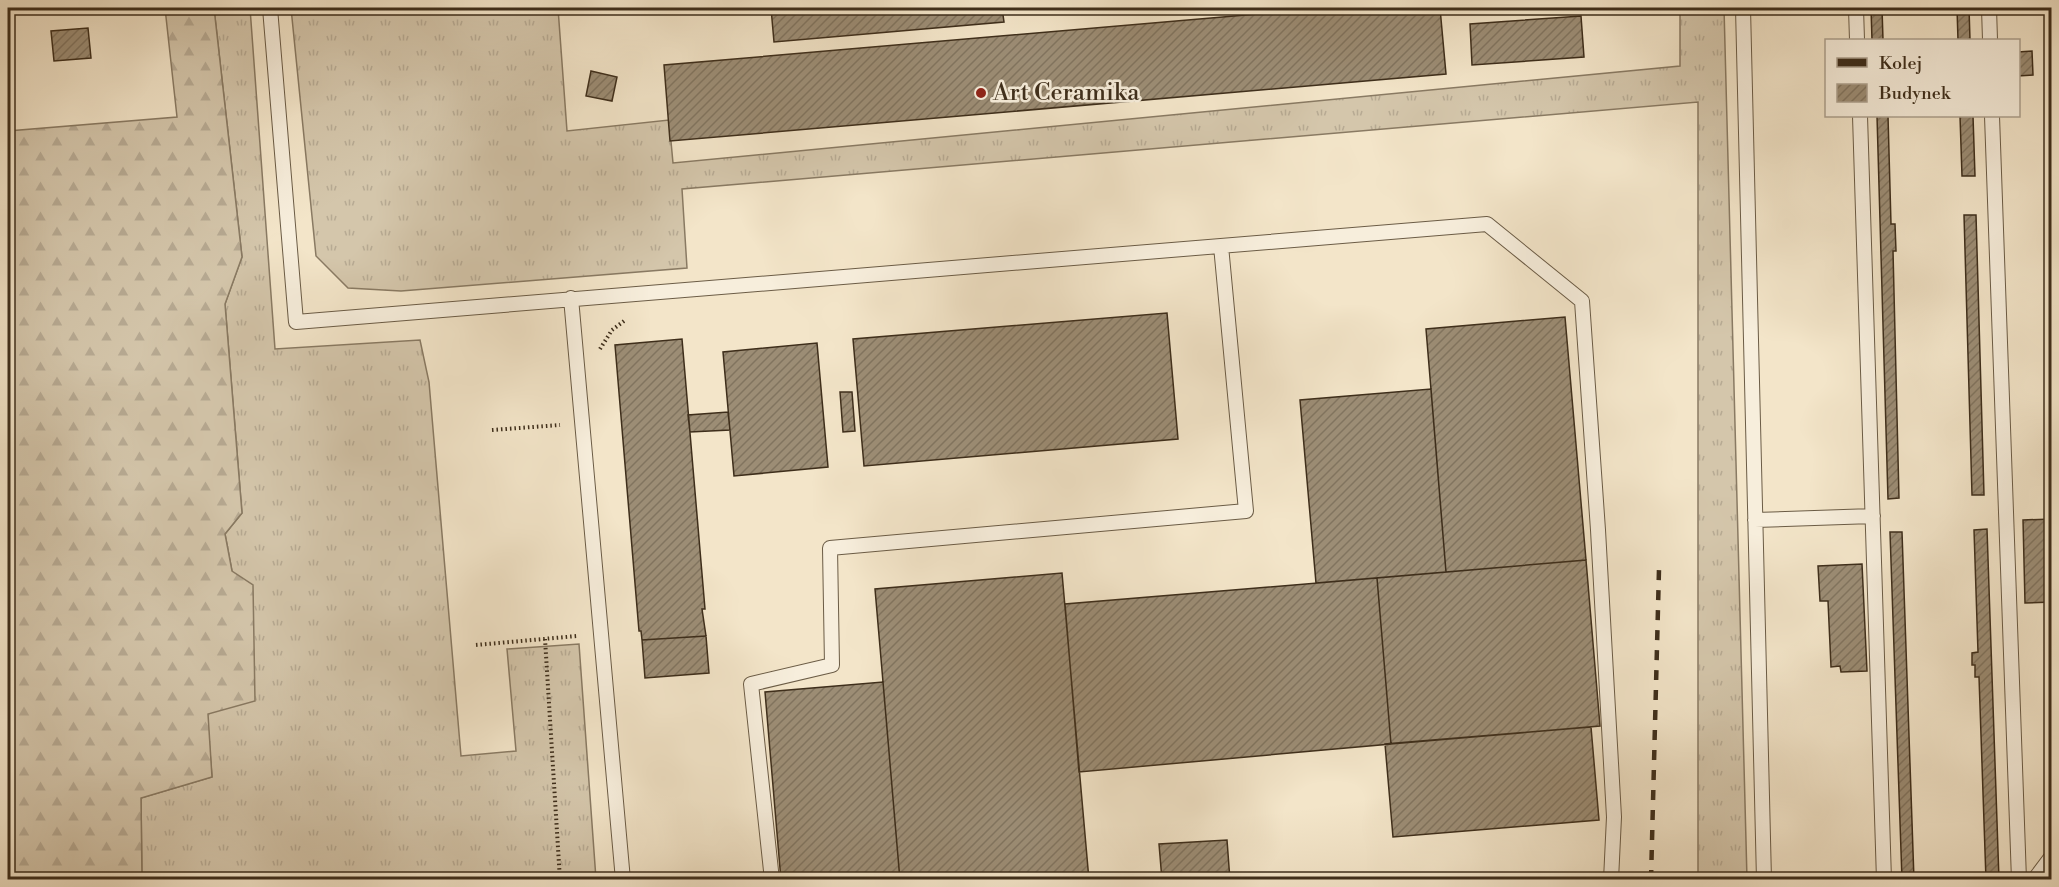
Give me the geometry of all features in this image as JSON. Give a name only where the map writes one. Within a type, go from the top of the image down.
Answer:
[{"type":"lane","points":[[270,8],[296,322],[1487,224],[1582,301],[1599,542],[1614,817],[1611,879]]},
{"type":"lane","points":[[1743,8],[1764,879]]},
{"type":"lane","points":[[1856,8],[1857,39]]},
{"type":"lane","points":[[1989,8],[1990,39]]},
{"type":"lane","points":[[1860,117],[1884,879]]},
{"type":"lane","points":[[1992,117],[2019,879]]},
{"type":"lane","points":[[772,879],[751,684],[832,665],[830,548],[1246,511],[1221,246]]},
{"type":"lane","points":[[571,298],[623,879]]},
{"type":"lane","points":[[1755,519],[1873,516]]},
{"type":"lane","points":[[2034,879],[2052,856]]},
{"type":"path","points":[[597,358],[612,330],[632,317]]},
{"type":"path","points":[[492,430],[564,425]]},
{"type":"path","points":[[476,645],[582,636]]},
{"type":"path","points":[[545,639],[560,879]]},
{"type":"green space","points":[[165,8],[214,8],[242,257],[225,304],[242,513],[225,534],[232,571],[253,585],[255,701],[208,714],[212,777],[141,798],[142,879],[8,879],[8,131],[177,117]]},
{"type":"green space","points":[[214,8],[250,8],[275,349],[420,340],[429,382],[461,756],[516,751],[507,649],[579,644],[596,879],[142,879],[141,798],[212,777],[207,714],[232,571],[225,534],[242,513],[225,304],[242,257]]},
{"type":"green space","points":[[291,8],[558,8],[567,131],[669,120],[673,163],[1680,66],[1680,8],[1724,8],[1747,879],[1698,879],[1698,102],[682,189],[687,268],[401,291],[348,288],[316,256]]},
{"type":"building","points":[[771,8],[1002,8],[1004,22],[774,42]]},
{"type":"building","points":[[1328,8],[1440,8],[1446,74],[670,141],[664,65]]},
{"type":"building","points":[[1871,8],[1882,8],[1883,39],[1872,39]]},
{"type":"building","points":[[1957,8],[1969,8],[1970,39],[1958,39]]},
{"type":"building","points":[[1581,16],[1584,57],[1472,65],[1470,24]]},
{"type":"building","points":[[88,28],[91,58],[54,61],[51,31]]},
{"type":"building","points":[[2032,51],[2033,75],[2020,76],[2020,52]]},
{"type":"building","points":[[591,71],[617,77],[612,101],[586,96]]},
{"type":"building","points":[[1877,117],[1888,117],[1891,224],[1895,224],[1896,251],[1893,251],[1899,498],[1888,499]]},
{"type":"building","points":[[1960,117],[1973,117],[1975,176],[1962,176]]},
{"type":"building","points":[[1964,215],[1976,215],[1984,495],[1972,495]]},
{"type":"building","points":[[1167,313],[1178,439],[864,466],[853,339]]},
{"type":"building","points":[[1565,317],[1586,560],[1446,572],[1426,329]]},
{"type":"building","points":[[682,339],[705,609],[702,609],[706,636],[642,640],[641,631],[639,631],[615,345]]},
{"type":"building","points":[[817,343],[828,467],[734,476],[723,352]]},
{"type":"building","points":[[1431,389],[1446,572],[1316,583],[1300,400]]},
{"type":"building","points":[[840,392],[852,392],[855,431],[843,432]]},
{"type":"building","points":[[728,412],[730,430],[690,432],[688,415]]},
{"type":"building","points":[[2052,519],[2052,602],[2025,603],[2023,520]]},
{"type":"building","points":[[1987,529],[1999,880],[1986,880],[1979,677],[1975,677],[1975,665],[1972,665],[1972,653],[1978,652],[1974,530]]},
{"type":"building","points":[[1890,532],[1902,532],[1914,880],[1902,880]]},
{"type":"building","points":[[1586,560],[1600,726],[1391,744],[1377,578]]},
{"type":"building","points":[[1862,564],[1867,671],[1841,672],[1840,666],[1831,667],[1828,601],[1820,601],[1818,566]]},
{"type":"building","points":[[1062,573],[1089,880],[900,880],[875,589]]},
{"type":"building","points":[[1377,578],[1391,744],[1079,772],[1065,604]]},
{"type":"building","points":[[706,636],[709,673],[645,678],[642,640]]},
{"type":"building","points":[[883,682],[900,880],[781,880],[765,692]]},
{"type":"building","points":[[1591,727],[1599,820],[1393,837],[1385,744]]},
{"type":"building","points":[[1227,840],[1230,880],[1162,880],[1159,844]]},
{"type":"railway","points":[[1651,880],[1659,569]]},
{"type":"place","name":"Art Ceramika","points":[[981,93]]}]
